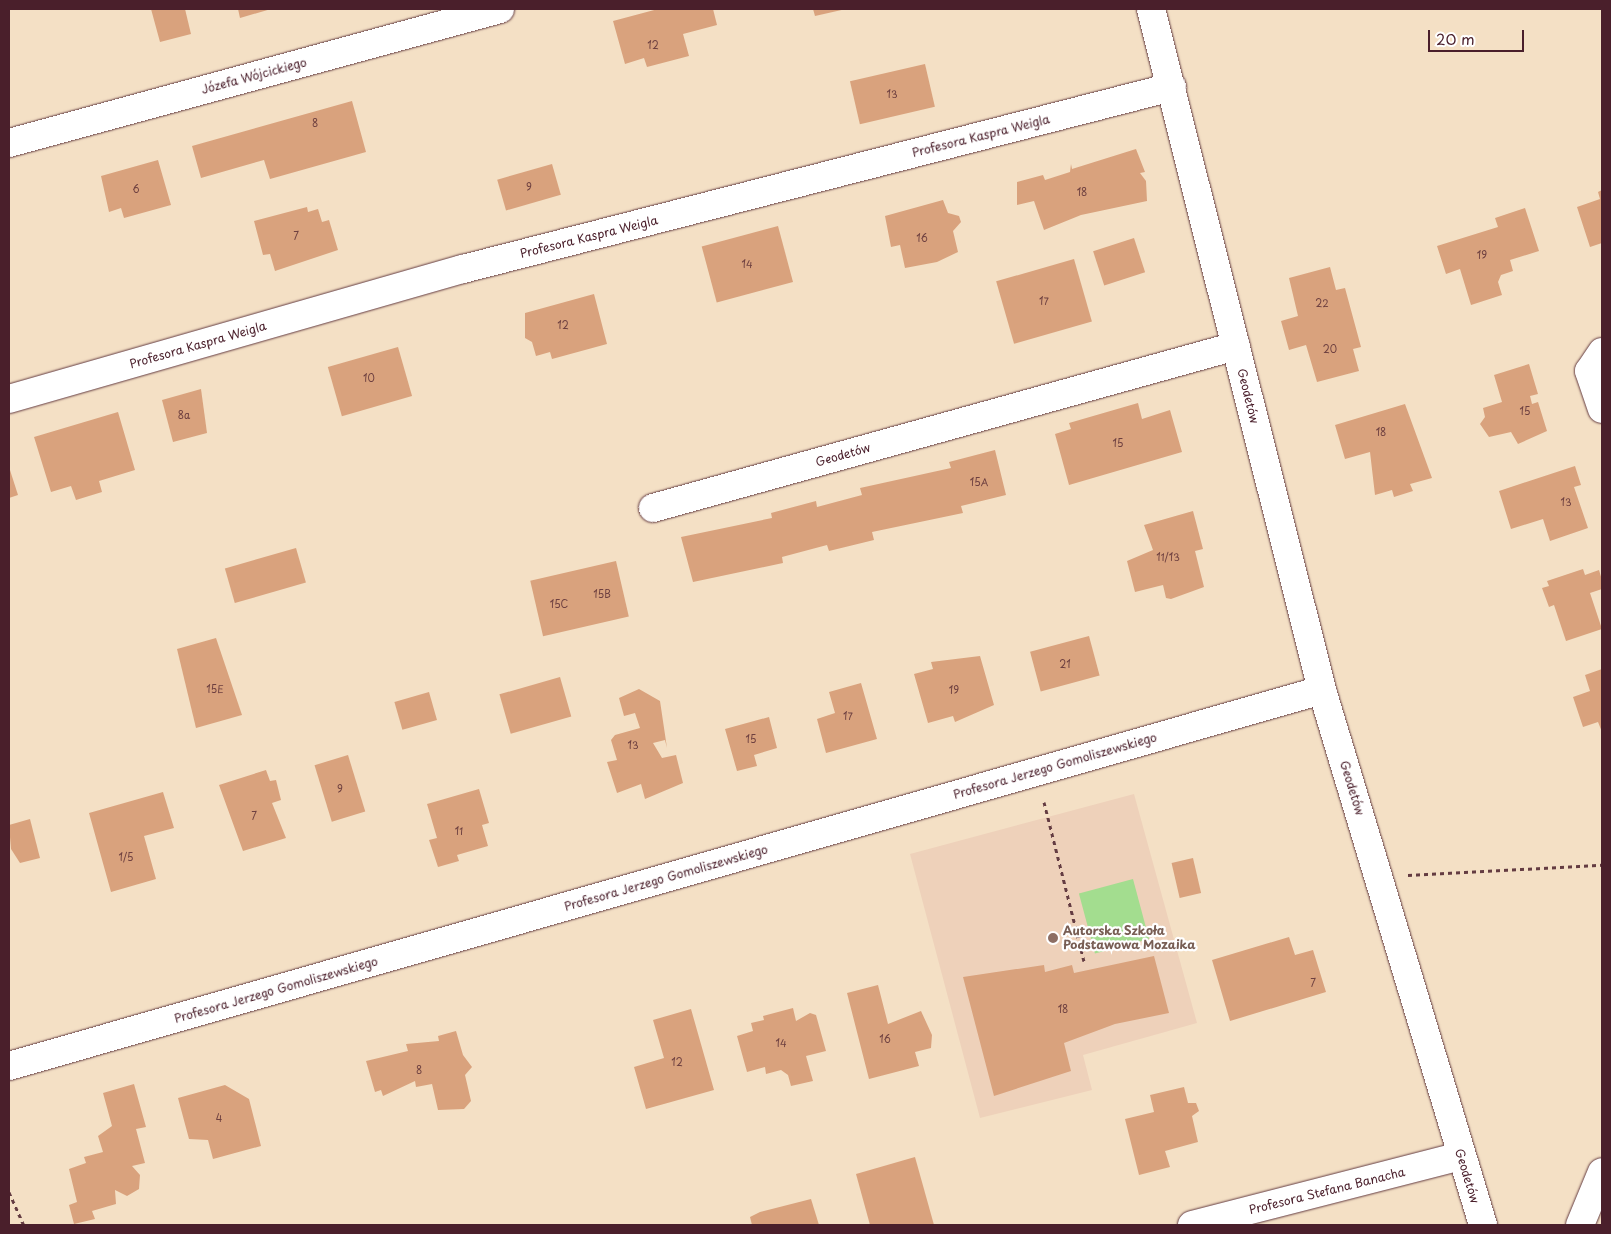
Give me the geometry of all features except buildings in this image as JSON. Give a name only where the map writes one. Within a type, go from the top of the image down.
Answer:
[{"type":"street","name":"Józefa Wójcickiego","points":[[9,143],[500,9]]},
{"type":"street","name":"Geodetów","points":[[1151,9],[1322,690],[1482,1225]]},
{"type":"street","name":"Profesora Kaspra Weigla","points":[[9,399],[463,269],[1172,87]]},
{"type":"street","name":"Geodetów","points":[[652,508],[1236,346]]},
{"type":"street","points":[[1602,352],[1589,372],[1602,409]]},
{"type":"street","name":"Profesora Jerzego Gomoliszewskiego","points":[[9,1066],[1322,690]]},
{"type":"street","name":"Profesora Stefana Banacha","points":[[1192,1225],[1461,1156]]},
{"type":"street","points":[[1580,1225],[1602,1172]]},
{"type":"path","points":[[1036,772],[1084,961]]},
{"type":"path","points":[[1379,877],[1602,866]]},
{"type":"path","points":[[9,1192],[24,1225]]},
{"type":"shaded area","name":"Autorska Szkoła Podstawowa Mozaika","points":[[1134,794],[1197,1023],[1083,1055],[1092,1090],[980,1118],[910,854]]},
{"type":"green space","points":[[1133,879],[1149,939],[1095,953],[1079,893]]},
{"type":"place","name":"Autorska Szkoła Podstawowa Mozaika","points":[[1053,938]]}]
